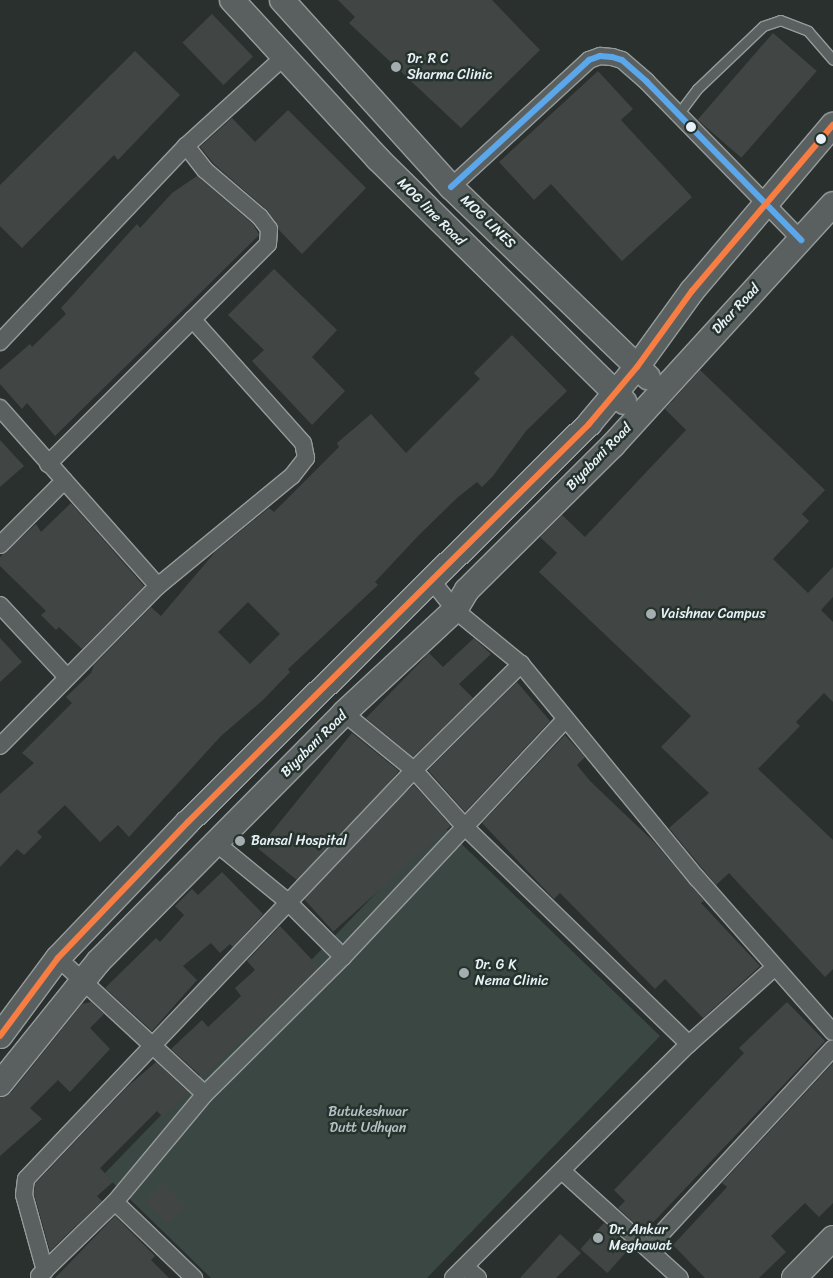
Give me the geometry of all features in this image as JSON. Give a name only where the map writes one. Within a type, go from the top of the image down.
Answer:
[{"type":"main road","name":"MOG line Road","points":[[232,0],[286,55],[378,159],[613,392],[639,414]]},
{"type":"main road","name":"MOG LINES","points":[[282,0],[451,187],[637,367],[663,389]]},
{"type":"main road","points":[[0,1036],[58,958],[431,580],[589,424],[613,392],[637,367],[692,290],[833,125]]},
{"type":"main road","name":"Dhar Road","points":[[639,414],[833,204]]},
{"type":"main road","name":"Biyabani Road","points":[[0,1084],[84,982],[216,843],[344,714],[455,610],[467,590],[639,414]]},
{"type":"main road","points":[[794,1278],[833,1238]]},
{"type":"street","points":[[0,342],[186,146],[286,55]]},
{"type":"street","points":[[451,187],[589,60],[600,56],[622,60],[647,82],[801,240]]},
{"type":"street","points":[[48,464],[260,253],[270,238],[260,217],[205,170],[186,146]]},
{"type":"street","points":[[0,746],[66,676],[158,586],[292,476],[306,458],[303,443],[192,319]]},
{"type":"street","points":[[0,408],[158,586]]},
{"type":"street","points":[[0,545],[64,481]]},
{"type":"street","points":[[431,580],[455,610],[521,664],[774,967],[833,1032]]},
{"type":"street","points":[[0,605],[66,676]]},
{"type":"street","points":[[41,1274],[24,1195],[26,1179],[414,770],[521,664]]},
{"type":"street","points":[[344,714],[414,770],[464,826],[689,1044]]},
{"type":"street","points":[[41,1274],[115,1202],[205,1094],[342,956],[566,719]]},
{"type":"street","points":[[216,843],[288,902],[342,956]]},
{"type":"street","points":[[58,958],[154,1044],[205,1094]]},
{"type":"street","points":[[453,1278],[689,1044],[774,967]]},
{"type":"street","points":[[648,1248],[833,1048]]},
{"type":"street","points":[[562,1171],[680,1278]]},
{"type":"street","points":[[115,1202],[194,1278]]},
{"type":"street","points":[[465,1267],[478,1278]]},
{"type":"lane","points":[[682,109],[697,89],[763,26],[780,20],[808,31],[833,60]]},
{"type":"green space","name":"Butukeshwar Dutt Udhyan","points":[[442,825],[660,1036],[427,1278],[211,1278],[104,1174]]},
{"type":"building","points":[[338,0],[492,0],[540,50],[461,128],[349,23],[355,17]]},
{"type":"building","points":[[212,14],[253,56],[223,85],[183,42]]},
{"type":"building","points":[[773,33],[817,71],[741,158],[698,120]]},
{"type":"building","points":[[135,51],[180,95],[118,160],[114,155],[22,248],[0,226],[0,185]]},
{"type":"building","points":[[598,71],[633,109],[621,120],[692,197],[622,261],[551,184],[534,200],[499,162]]},
{"type":"building","points":[[288,110],[366,188],[302,254],[279,230],[267,210],[214,164],[200,147],[232,118],[255,142]]},
{"type":"building","points":[[197,176],[253,224],[259,235],[55,436],[27,403],[22,409],[0,384],[0,370],[30,344],[32,347],[66,314],[61,308],[137,224],[140,228],[172,193]]},
{"type":"building","points":[[274,269],[337,330],[312,357],[345,391],[312,425],[252,361],[264,350],[228,315]]},
{"type":"building","points":[[512,335],[567,391],[526,431],[493,476],[482,487],[477,482],[457,498],[418,536],[375,582],[378,585],[288,669],[290,672],[263,700],[221,736],[129,837],[118,825],[100,842],[65,805],[37,832],[42,837],[24,855],[17,849],[0,867],[0,794],[34,763],[22,753],[72,703],[66,697],[91,673],[94,665],[151,607],[161,616],[215,552],[269,508],[274,512],[339,447],[337,443],[371,414],[406,453],[480,379],[474,373]],"holes":[[[248,602],[280,634],[250,664],[218,632]]]},
{"type":"building","points":[[700,370],[825,490],[802,514],[809,521],[773,559],[808,593],[833,567],[833,597],[821,610],[833,622],[833,702],[824,693],[796,722],[800,726],[758,769],[833,840],[833,969],[825,977],[729,873],[716,885],[669,828],[709,793],[661,747],[691,716],[539,572],[557,553],[540,537],[562,515],[585,537],[686,430],[665,409]]},
{"type":"building","points":[[0,440],[24,466],[0,487]]},
{"type":"building","points":[[71,503],[144,586],[82,649],[59,627],[56,630],[41,615],[46,611],[0,566],[0,557],[36,524],[41,532]]},
{"type":"building","points":[[0,638],[22,662],[0,682]]},
{"type":"building","points":[[474,638],[491,654],[459,684],[473,698],[413,757],[366,718],[429,653],[443,667]]},
{"type":"building","points":[[517,682],[550,721],[465,812],[428,770]]},
{"type":"building","points":[[352,733],[399,771],[305,887],[258,849]]},
{"type":"building","points":[[565,735],[585,757],[577,765],[590,781],[654,842],[704,901],[701,903],[760,966],[703,1018],[665,979],[655,989],[560,893],[554,899],[482,823]]},
{"type":"building","points":[[414,785],[451,826],[333,932],[297,891]]},
{"type":"building","points":[[222,872],[263,914],[233,947],[230,944],[220,953],[211,943],[183,966],[197,980],[152,1031],[105,988],[156,938],[160,942],[184,915],[175,906],[192,889],[198,895]]},
{"type":"building","points":[[280,926],[319,967],[202,1077],[171,1049],[202,1020],[208,1027],[241,996],[235,988],[255,970],[247,961]]},
{"type":"building","points":[[91,1002],[104,1014],[90,1028],[110,1049],[70,1092],[58,1080],[30,1108],[42,1119],[0,1156],[0,1097],[11,1093],[82,1004]]},
{"type":"building","points":[[787,1002],[825,1041],[644,1232],[618,1208],[625,1201],[614,1190],[744,1053],[739,1048]]},
{"type":"building","points":[[156,1062],[188,1092],[163,1117],[157,1111],[100,1168],[113,1182],[97,1196],[102,1201],[50,1251],[34,1194],[35,1184],[126,1088]]},
{"type":"building","points":[[833,1063],[833,1203],[819,1217],[805,1203],[771,1236],[786,1252],[759,1278],[705,1278],[673,1245],[727,1187],[722,1183]]},
{"type":"building","points":[[163,1183],[186,1206],[168,1225],[145,1201]]},
{"type":"building","points":[[115,1216],[155,1256],[151,1260],[169,1278],[55,1278]]},
{"type":"building","points":[[604,1223],[631,1247],[607,1273],[581,1249]]},
{"type":"building","points":[[560,1234],[581,1253],[556,1278],[520,1278]]},
{"type":"transit line","points":[[451,187],[589,60],[600,56],[612,57],[622,60],[647,82],[801,240]]},
{"type":"transit line","points":[[0,1036],[58,958],[188,822],[589,424],[637,367],[692,291],[833,125]]},
{"type":"place","name":"Dr. R C Sharma Clinic","points":[[396,67]]},
{"type":"place","name":"Vaishnav Campus","points":[[651,614]]},
{"type":"place","name":"Bansal Hospital","points":[[240,841]]},
{"type":"place","name":"Dr. G K Nema Clinic","points":[[464,973]]},
{"type":"place","name":"Dr. Ankur Meghawat","points":[[598,1238]]}]
